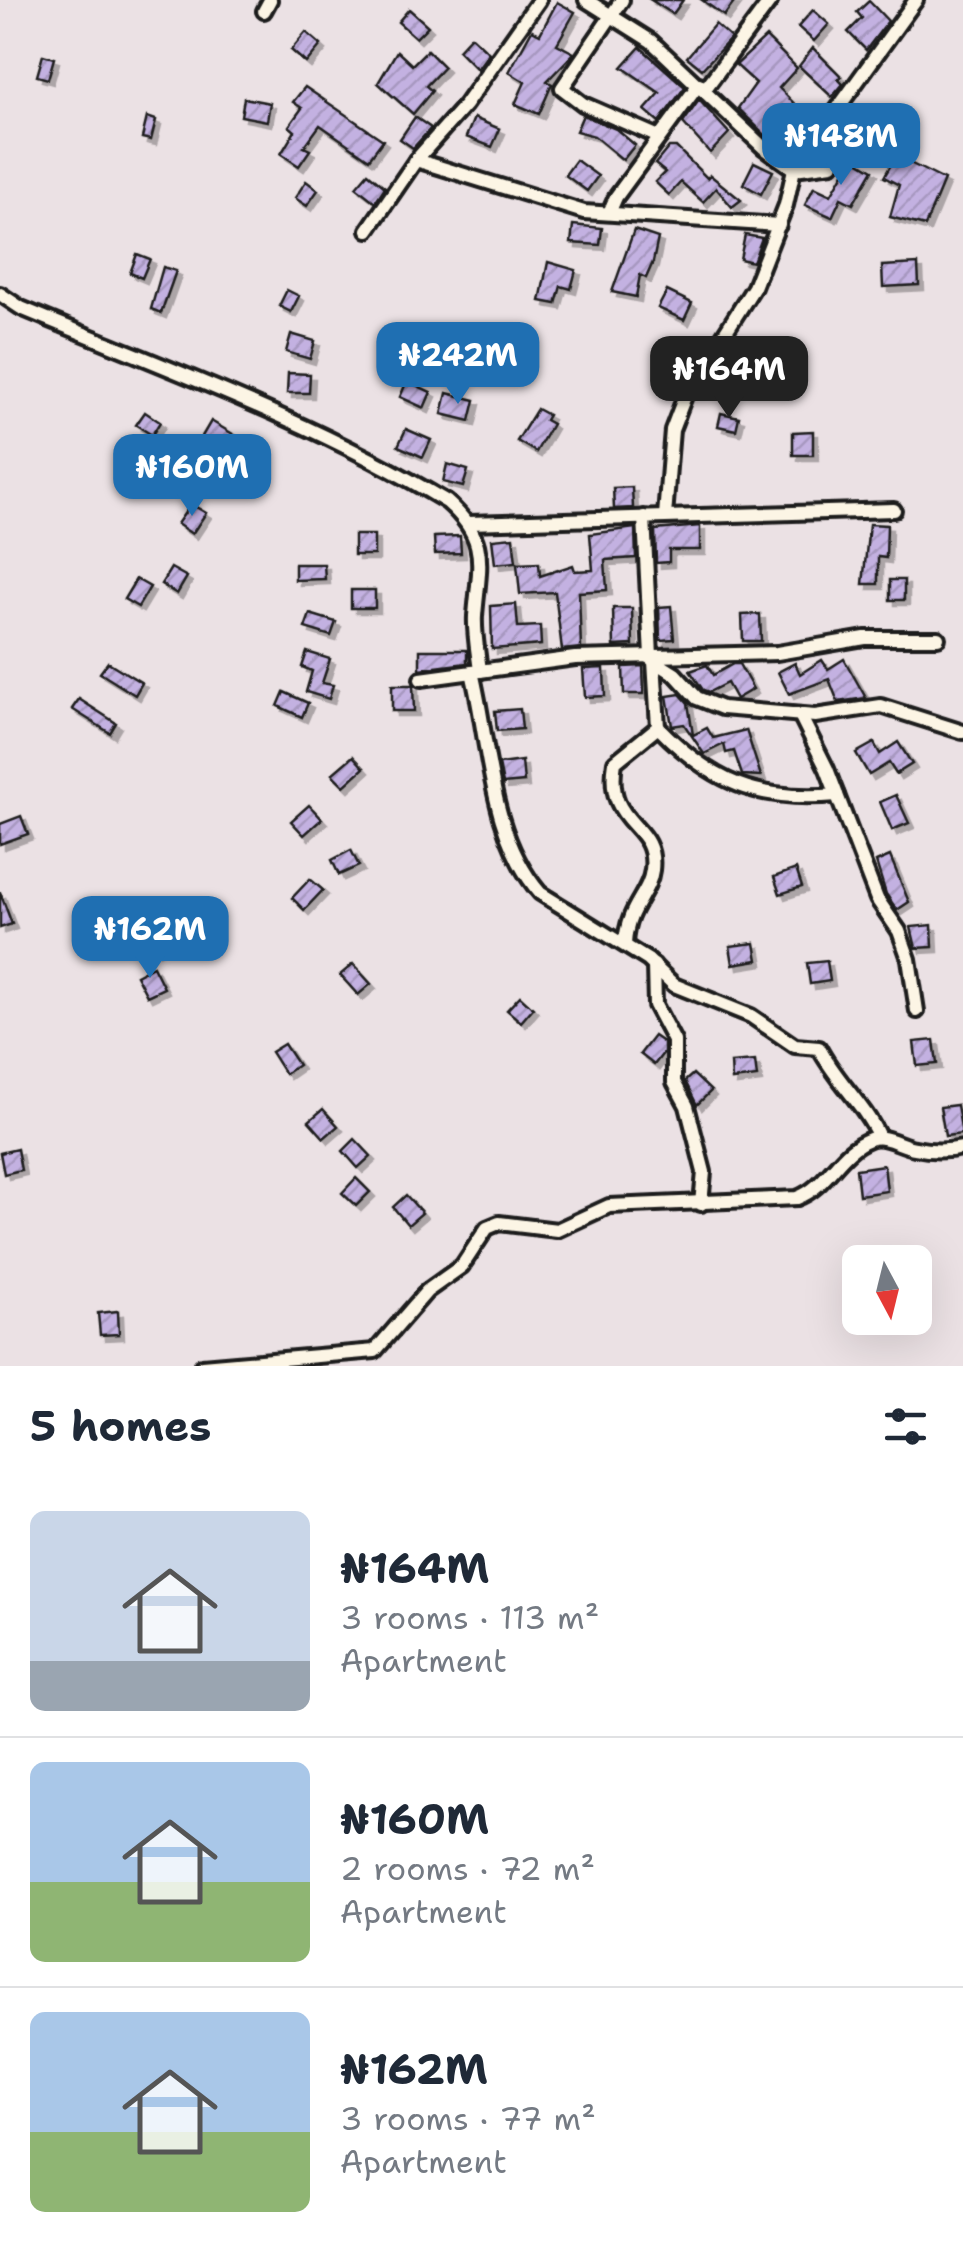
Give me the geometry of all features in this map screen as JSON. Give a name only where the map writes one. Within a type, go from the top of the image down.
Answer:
[{"type":"street","points":[[368,230],[416,160],[466,105],[539,0]]},
{"type":"street","points":[[586,0],[650,41],[763,147],[794,169],[832,164]]},
{"type":"street","points":[[622,0],[562,88],[582,104],[660,138]]},
{"type":"street","points":[[610,213],[616,196],[771,0]]},
{"type":"street","points":[[665,516],[672,430],[685,396],[754,286],[779,225],[794,169],[916,0]]},
{"type":"street","points":[[416,160],[556,206],[779,225]]},
{"type":"street","points":[[0,294],[267,410],[426,490],[468,523],[480,545],[476,672],[505,832],[518,863],[540,893],[625,944],[674,985],[751,1016],[796,1046],[820,1048],[831,1070],[870,1117],[878,1137]]},
{"type":"street","points":[[468,523],[894,510]]},
{"type":"street","points":[[644,517],[650,658],[658,727],[691,762],[742,787],[806,798],[837,796]]},
{"type":"street","points":[[421,679],[574,658],[777,653],[865,638],[938,638]]},
{"type":"street","points":[[650,658],[675,674],[697,698],[722,708],[800,715],[882,706],[963,732]]},
{"type":"street","points":[[800,715],[877,899],[899,931],[909,958],[916,1011]]},
{"type":"street","points":[[625,944],[631,908],[652,872],[650,850],[641,831],[614,801],[611,785],[615,762],[658,727]]},
{"type":"street","points":[[654,966],[655,1005],[674,1041],[674,1082],[687,1106],[704,1172],[701,1204]]},
{"type":"street","points":[[202,1366],[375,1351],[426,1291],[462,1266],[487,1228],[499,1223],[557,1230],[610,1206],[797,1198],[818,1190],[832,1168],[870,1138],[921,1150],[963,1148]]},
{"type":"building","points":[[651,0],[683,0],[673,14]]},
{"type":"building","points":[[702,0],[736,0],[724,16]]},
{"type":"building","points":[[869,1],[888,21],[866,50],[848,32],[862,18],[857,12]]},
{"type":"building","points":[[557,2],[575,12],[557,44],[574,53],[547,81],[552,84],[539,114],[515,104],[525,82],[509,72],[532,30],[540,34]]},
{"type":"building","points":[[409,9],[428,26],[416,38],[398,22]]},
{"type":"building","points":[[813,10],[829,24],[814,41],[798,27]]},
{"type":"building","points":[[715,24],[731,38],[702,69],[687,57]]},
{"type":"building","points":[[306,32],[321,45],[306,63],[291,50]]},
{"type":"building","points":[[471,36],[489,53],[477,69],[458,50]]},
{"type":"building","points":[[766,37],[797,68],[779,88],[814,124],[804,138],[786,123],[769,139],[738,108],[756,83],[736,65]]},
{"type":"building","points":[[640,47],[685,87],[659,122],[645,110],[660,93],[622,67]]},
{"type":"building","points":[[813,48],[841,76],[838,79],[843,84],[832,97],[799,66]]},
{"type":"building","points":[[427,50],[444,67],[426,86],[432,91],[413,114],[378,83],[397,51],[412,65]]},
{"type":"building","points":[[43,55],[54,58],[48,79],[37,76]]},
{"type":"building","points":[[305,87],[383,140],[369,159],[320,125],[304,147],[310,150],[299,166],[281,154],[295,131],[289,126],[302,108],[293,102]]},
{"type":"building","points":[[244,98],[270,103],[267,121],[241,116]]},
{"type":"building","points":[[699,100],[729,133],[710,153],[683,123]]},
{"type":"building","points":[[856,107],[887,125],[892,117],[910,129],[896,150],[847,123]]},
{"type":"building","points":[[583,115],[616,129],[635,145],[623,160],[594,136],[576,131]]},
{"type":"building","points":[[147,117],[156,120],[151,140],[142,138]]},
{"type":"building","points":[[415,117],[431,128],[413,148],[400,139]]},
{"type":"building","points":[[474,118],[500,129],[492,147],[466,137]]},
{"type":"building","points":[[669,147],[676,147],[707,178],[710,175],[741,200],[732,207],[716,188],[703,202],[681,182],[669,195],[655,182],[665,172],[655,164]]},
{"type":"building","points":[[846,154],[873,170],[853,204],[841,198],[832,217],[805,205],[814,187],[831,195],[846,169],[842,167]]},
{"type":"building","points":[[896,156],[944,180],[925,226],[890,217],[899,185],[884,177]]},
{"type":"building","points":[[576,160],[598,176],[587,191],[565,175]]},
{"type":"building","points":[[754,162],[773,171],[761,194],[743,184]]},
{"type":"building","points":[[368,173],[385,187],[375,202],[356,187]]},
{"type":"building","points":[[306,181],[318,190],[307,206],[295,198]]},
{"type":"building","points":[[573,225],[602,228],[600,245],[571,243]]},
{"type":"building","points":[[634,230],[658,238],[646,278],[640,275],[636,297],[612,292]]},
{"type":"building","points":[[745,235],[762,238],[753,262],[740,259]]},
{"type":"building","points":[[137,254],[150,259],[142,278],[130,273]]},
{"type":"building","points":[[548,262],[576,270],[571,289],[561,286],[556,304],[540,301]]},
{"type":"building","points":[[918,264],[919,285],[883,287],[882,266]]},
{"type":"building","points":[[163,267],[176,271],[161,313],[151,309]]},
{"type":"building","points":[[287,290],[299,296],[291,312],[279,306]]},
{"type":"building","points":[[667,291],[692,303],[684,320],[658,308]]},
{"type":"building","points":[[291,334],[315,341],[310,359],[286,352]]},
{"type":"building","points":[[288,373],[310,374],[309,393],[287,393]]},
{"type":"building","points":[[407,381],[431,392],[424,408],[400,397]]},
{"type":"building","points":[[447,393],[475,400],[470,421],[442,414]]},
{"type":"building","points":[[537,409],[548,415],[545,420],[552,424],[536,452],[517,441]]},
{"type":"building","points":[[145,412],[160,422],[152,435],[136,425]]},
{"type":"building","points":[[721,413],[739,417],[736,430],[718,426]]},
{"type":"building","points":[[211,421],[253,446],[245,461],[201,438]]},
{"type":"building","points":[[406,429],[431,440],[423,457],[398,446]]},
{"type":"building","points":[[813,431],[813,455],[793,455],[793,432]]},
{"type":"building","points":[[447,464],[468,470],[463,487],[443,482]]},
{"type":"building","points":[[632,487],[633,508],[614,509],[613,488]]},
{"type":"building","points":[[191,504],[206,513],[192,534],[177,524]]},
{"type":"building","points":[[869,524],[887,525],[886,558],[878,557],[878,584],[863,584]]},
{"type":"building","points":[[700,526],[700,550],[669,550],[669,562],[656,563],[655,530]]},
{"type":"building","points":[[635,528],[636,558],[605,560],[607,590],[579,592],[581,648],[562,650],[555,592],[520,594],[517,564],[539,563],[540,576],[573,565],[575,571],[593,570],[590,534]]},
{"type":"building","points":[[354,535],[374,535],[374,555],[354,555]]},
{"type":"building","points":[[460,536],[461,553],[435,554],[434,537]]},
{"type":"building","points":[[513,537],[516,562],[495,564],[492,539]]},
{"type":"building","points":[[295,564],[324,564],[325,579],[295,580]]},
{"type":"building","points":[[171,568],[187,577],[177,594],[161,584]]},
{"type":"building","points":[[136,579],[150,587],[138,607],[124,599]]},
{"type":"building","points":[[890,580],[904,580],[904,600],[890,600]]},
{"type":"building","points":[[351,590],[375,590],[375,608],[351,608]]},
{"type":"building","points":[[516,604],[518,627],[540,626],[541,645],[492,649],[491,606]]},
{"type":"building","points":[[671,606],[674,639],[660,640],[659,607]]},
{"type":"building","points":[[613,608],[632,608],[633,645],[614,646]]},
{"type":"building","points":[[310,614],[336,622],[331,636],[305,628]]},
{"type":"building","points":[[760,614],[761,641],[743,641],[742,615]]},
{"type":"building","points":[[420,650],[467,650],[467,663],[420,669]]},
{"type":"building","points":[[307,652],[330,659],[322,683],[333,685],[329,699],[306,692],[312,671],[302,667]]},
{"type":"building","points":[[844,659],[866,698],[838,702],[829,679],[789,694],[778,672],[795,663],[800,674],[822,660],[828,669]]},
{"type":"building","points":[[108,662],[142,683],[135,695],[100,673]]},
{"type":"building","points":[[739,664],[753,689],[736,699],[727,683],[709,692],[703,690],[690,671],[707,665],[713,675]]},
{"type":"building","points":[[643,666],[644,694],[624,694],[623,667]]},
{"type":"building","points":[[604,668],[605,696],[585,697],[583,669]]},
{"type":"building","points":[[392,685],[413,685],[414,711],[392,711]]},
{"type":"building","points":[[284,692],[308,703],[302,717],[278,706]]},
{"type":"building","points":[[680,694],[688,703],[693,735],[707,728],[713,738],[746,730],[761,776],[742,775],[734,751],[726,753],[724,744],[704,754],[684,724],[672,726],[667,696]]},
{"type":"building","points":[[79,699],[116,723],[110,733],[72,709]]},
{"type":"building","points":[[520,709],[522,729],[497,731],[495,711]]},
{"type":"building","points":[[898,742],[912,764],[896,774],[889,763],[869,775],[856,753],[874,743],[880,754]]},
{"type":"building","points":[[353,756],[364,768],[344,786],[332,774]]},
{"type":"building","points":[[522,761],[524,782],[503,784],[499,764]]},
{"type":"building","points":[[896,795],[909,823],[892,830],[880,802]]},
{"type":"building","points":[[309,805],[322,819],[304,835],[291,821]]},
{"type":"building","points":[[21,816],[28,834],[0,844],[0,824]]},
{"type":"building","points":[[351,850],[359,866],[339,875],[332,860]]},
{"type":"building","points":[[890,856],[909,902],[897,910],[886,894],[876,862]]},
{"type":"building","points":[[796,869],[802,887],[780,894],[774,877]]},
{"type":"building","points":[[310,879],[323,890],[304,910],[292,898]]},
{"type":"building","points":[[0,892],[12,924],[0,928]]},
{"type":"building","points":[[170,923],[178,938],[155,949],[148,933]]},
{"type":"building","points":[[932,925],[933,947],[916,948],[911,927]]},
{"type":"building","points":[[755,943],[758,960],[733,964],[730,946]]},
{"type":"building","points":[[827,961],[830,981],[810,984],[807,963]]},
{"type":"building","points":[[353,964],[371,984],[358,995],[340,975]]},
{"type":"building","points":[[153,966],[164,988],[147,996],[136,975]]},
{"type":"building","points":[[520,996],[533,1008],[521,1022],[507,1010]]},
{"type":"building","points":[[654,1036],[664,1043],[664,1052],[654,1065],[640,1054]]},
{"type":"building","points":[[934,1040],[937,1064],[917,1066],[914,1042]]},
{"type":"building","points":[[284,1044],[298,1065],[285,1074],[271,1052]]},
{"type":"building","points":[[755,1061],[757,1077],[732,1080],[731,1063]]},
{"type":"building","points":[[693,1074],[711,1091],[697,1105],[685,1081]]},
{"type":"building","points":[[957,1105],[962,1134],[945,1136],[940,1107]]},
{"type":"building","points":[[323,1109],[338,1126],[324,1138],[309,1121]]},
{"type":"building","points":[[355,1139],[371,1156],[358,1168],[343,1151]]},
{"type":"building","points":[[17,1149],[21,1170],[4,1174],[0,1153]]},
{"type":"building","points":[[884,1165],[887,1191],[859,1195],[856,1169]]},
{"type":"building","points":[[356,1178],[370,1192],[356,1206],[342,1193]]},
{"type":"building","points":[[406,1195],[422,1213],[408,1225],[393,1207]]},
{"type":"building","points":[[118,1311],[119,1334],[100,1335],[98,1313]]}]
